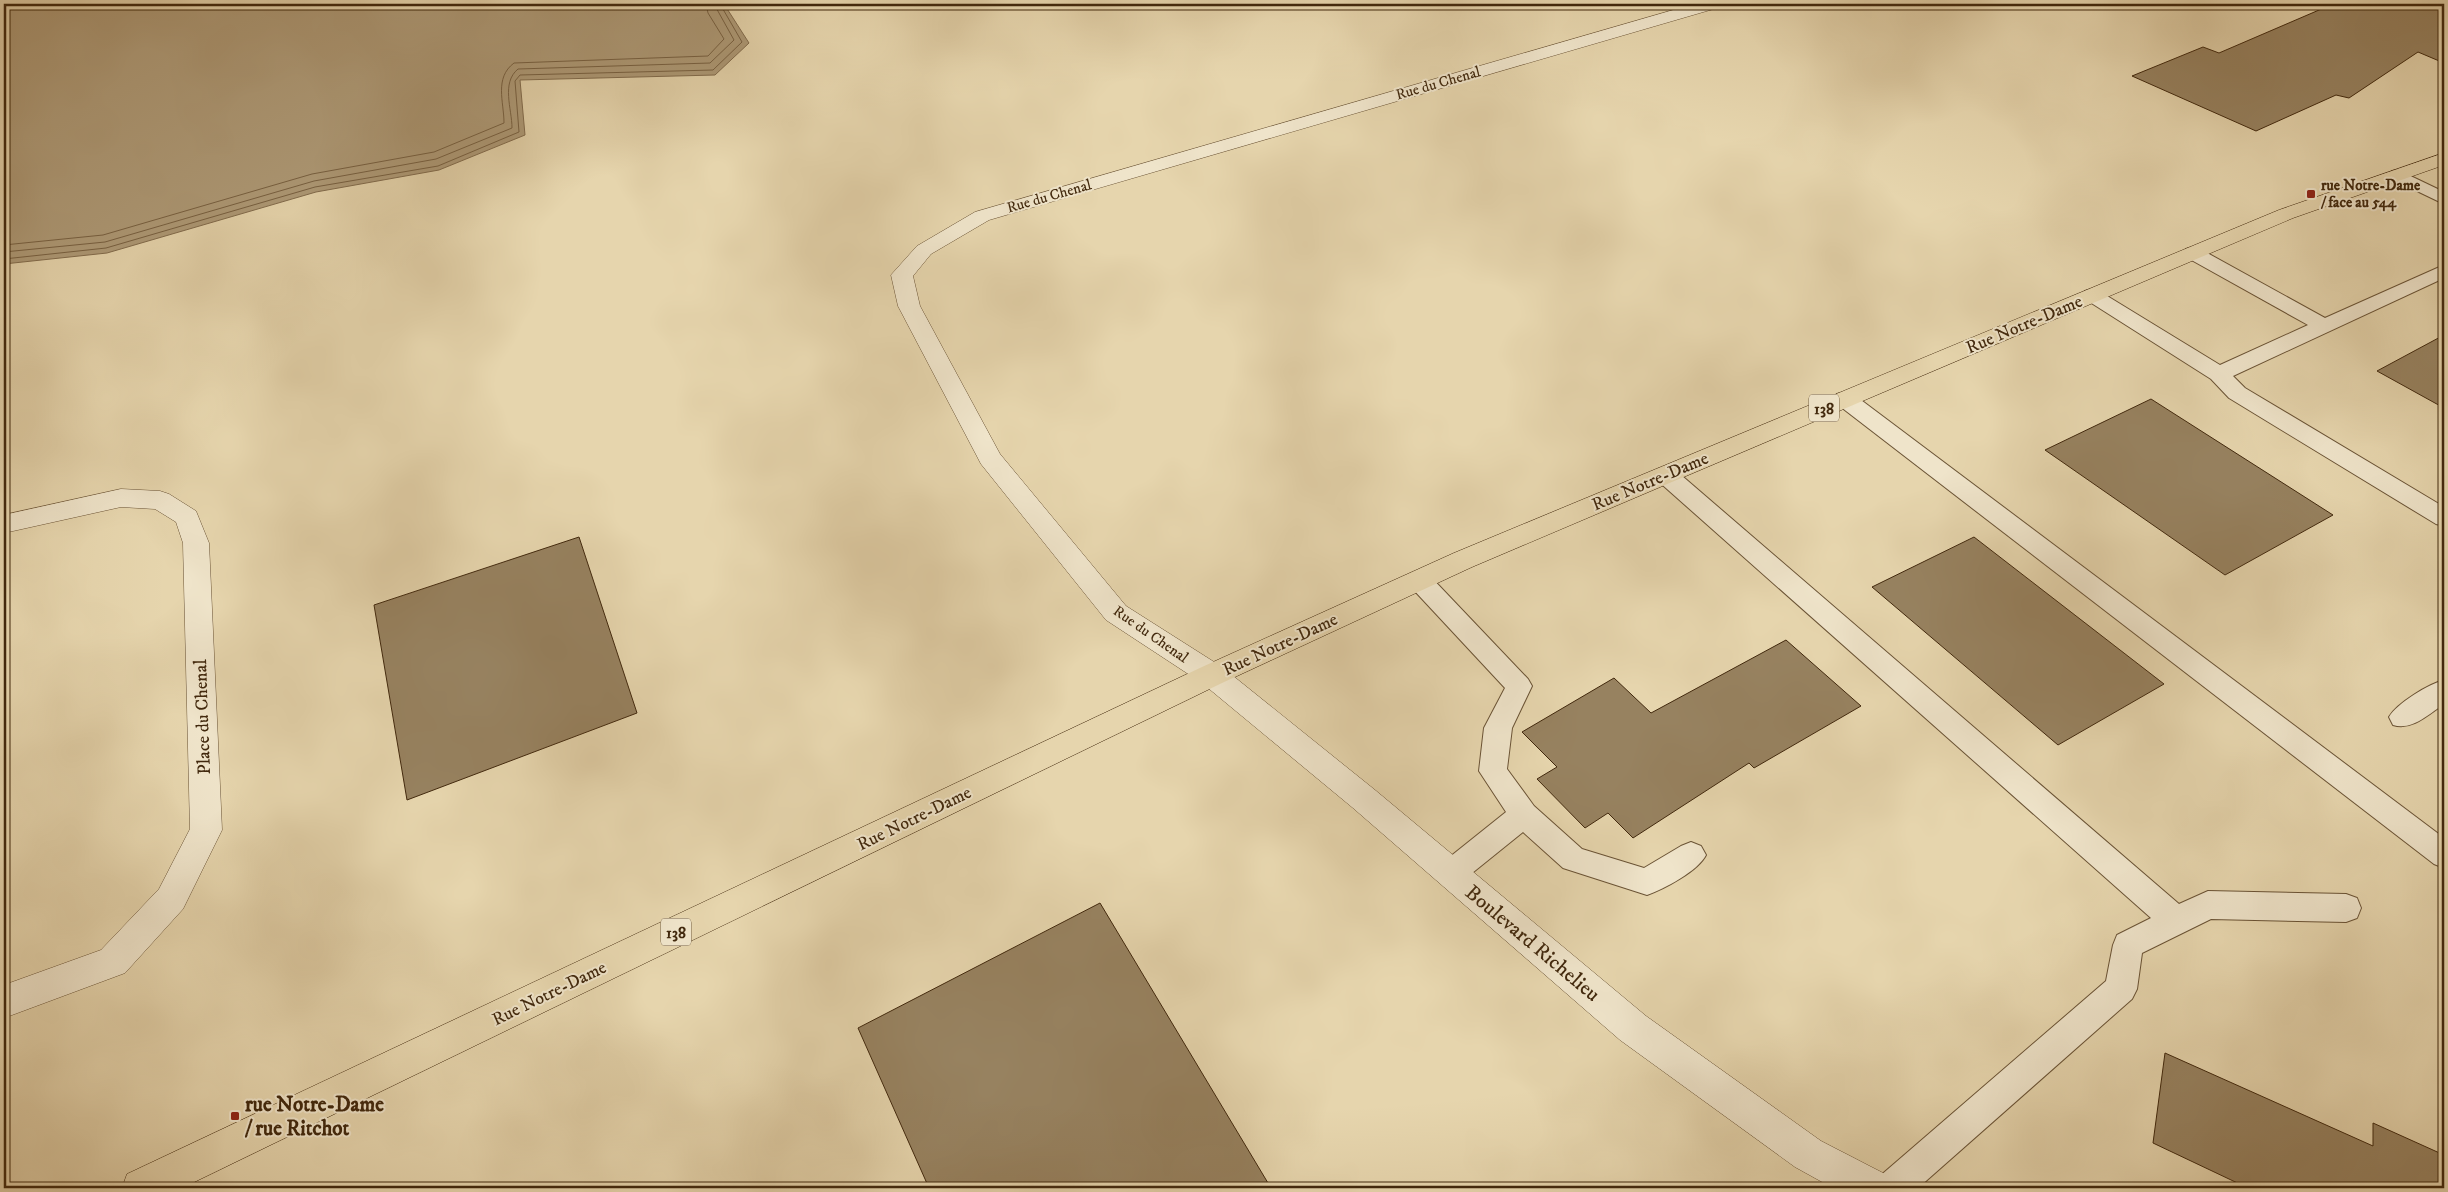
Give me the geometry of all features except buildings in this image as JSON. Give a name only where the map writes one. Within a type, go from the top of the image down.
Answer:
[{"type":"main road","name":"Rue Notre-Dame","points":[[141,1188],[1212,675],[1419,580],[2286,214],[2444,159]]},
{"type":"street","name":"Rue du Chenal","points":[[1212,675],[1116,613],[990,458],[909,306],[902,275],[924,250],[982,216],[1711,4]]},
{"type":"street","name":"Place du Chenal","points":[[4,524],[121,498],[160,500],[187,517],[196,543],[206,830],[171,899],[113,962],[4,1001]]},
{"type":"street","name":"Boulevard Richelieu","points":[[1212,675],[1451,873],[1633,1028],[1808,1154],[1871,1188]]},
{"type":"lane","points":[[2398,175],[2444,198]]},
{"type":"lane","points":[[2193,253],[2324,326]]},
{"type":"lane","points":[[2219,374],[2444,270]]},
{"type":"lane","points":[[2092,295],[2219,374],[2237,393],[2444,518]]},
{"type":"lane","points":[[1845,399],[2444,855]]},
{"type":"lane","points":[[1666,475],[2176,921]]},
{"type":"lane","points":[[1419,580],[1519,686],[1498,728],[1493,772],[1524,815],[1573,859],[1647,882],[1691,855]]},
{"type":"lane","points":[[2403,717],[2444,690]]},
{"type":"lane","points":[[1451,873],[1524,815]]},
{"type":"lane","points":[[1892,1188],[2120,989],[2128,946],[2208,905],[2346,908]]},
{"type":"water","points":[[4,4],[724,4],[749,43],[715,75],[520,80],[525,135],[439,170],[316,192],[107,253],[4,264]]},
{"type":"place","name":"rue Notre-Dame / face au 544","points":[[2311,194]]},
{"type":"place","name":"rue Notre-Dame / rue Ritchot","points":[[235,1116]]}]
